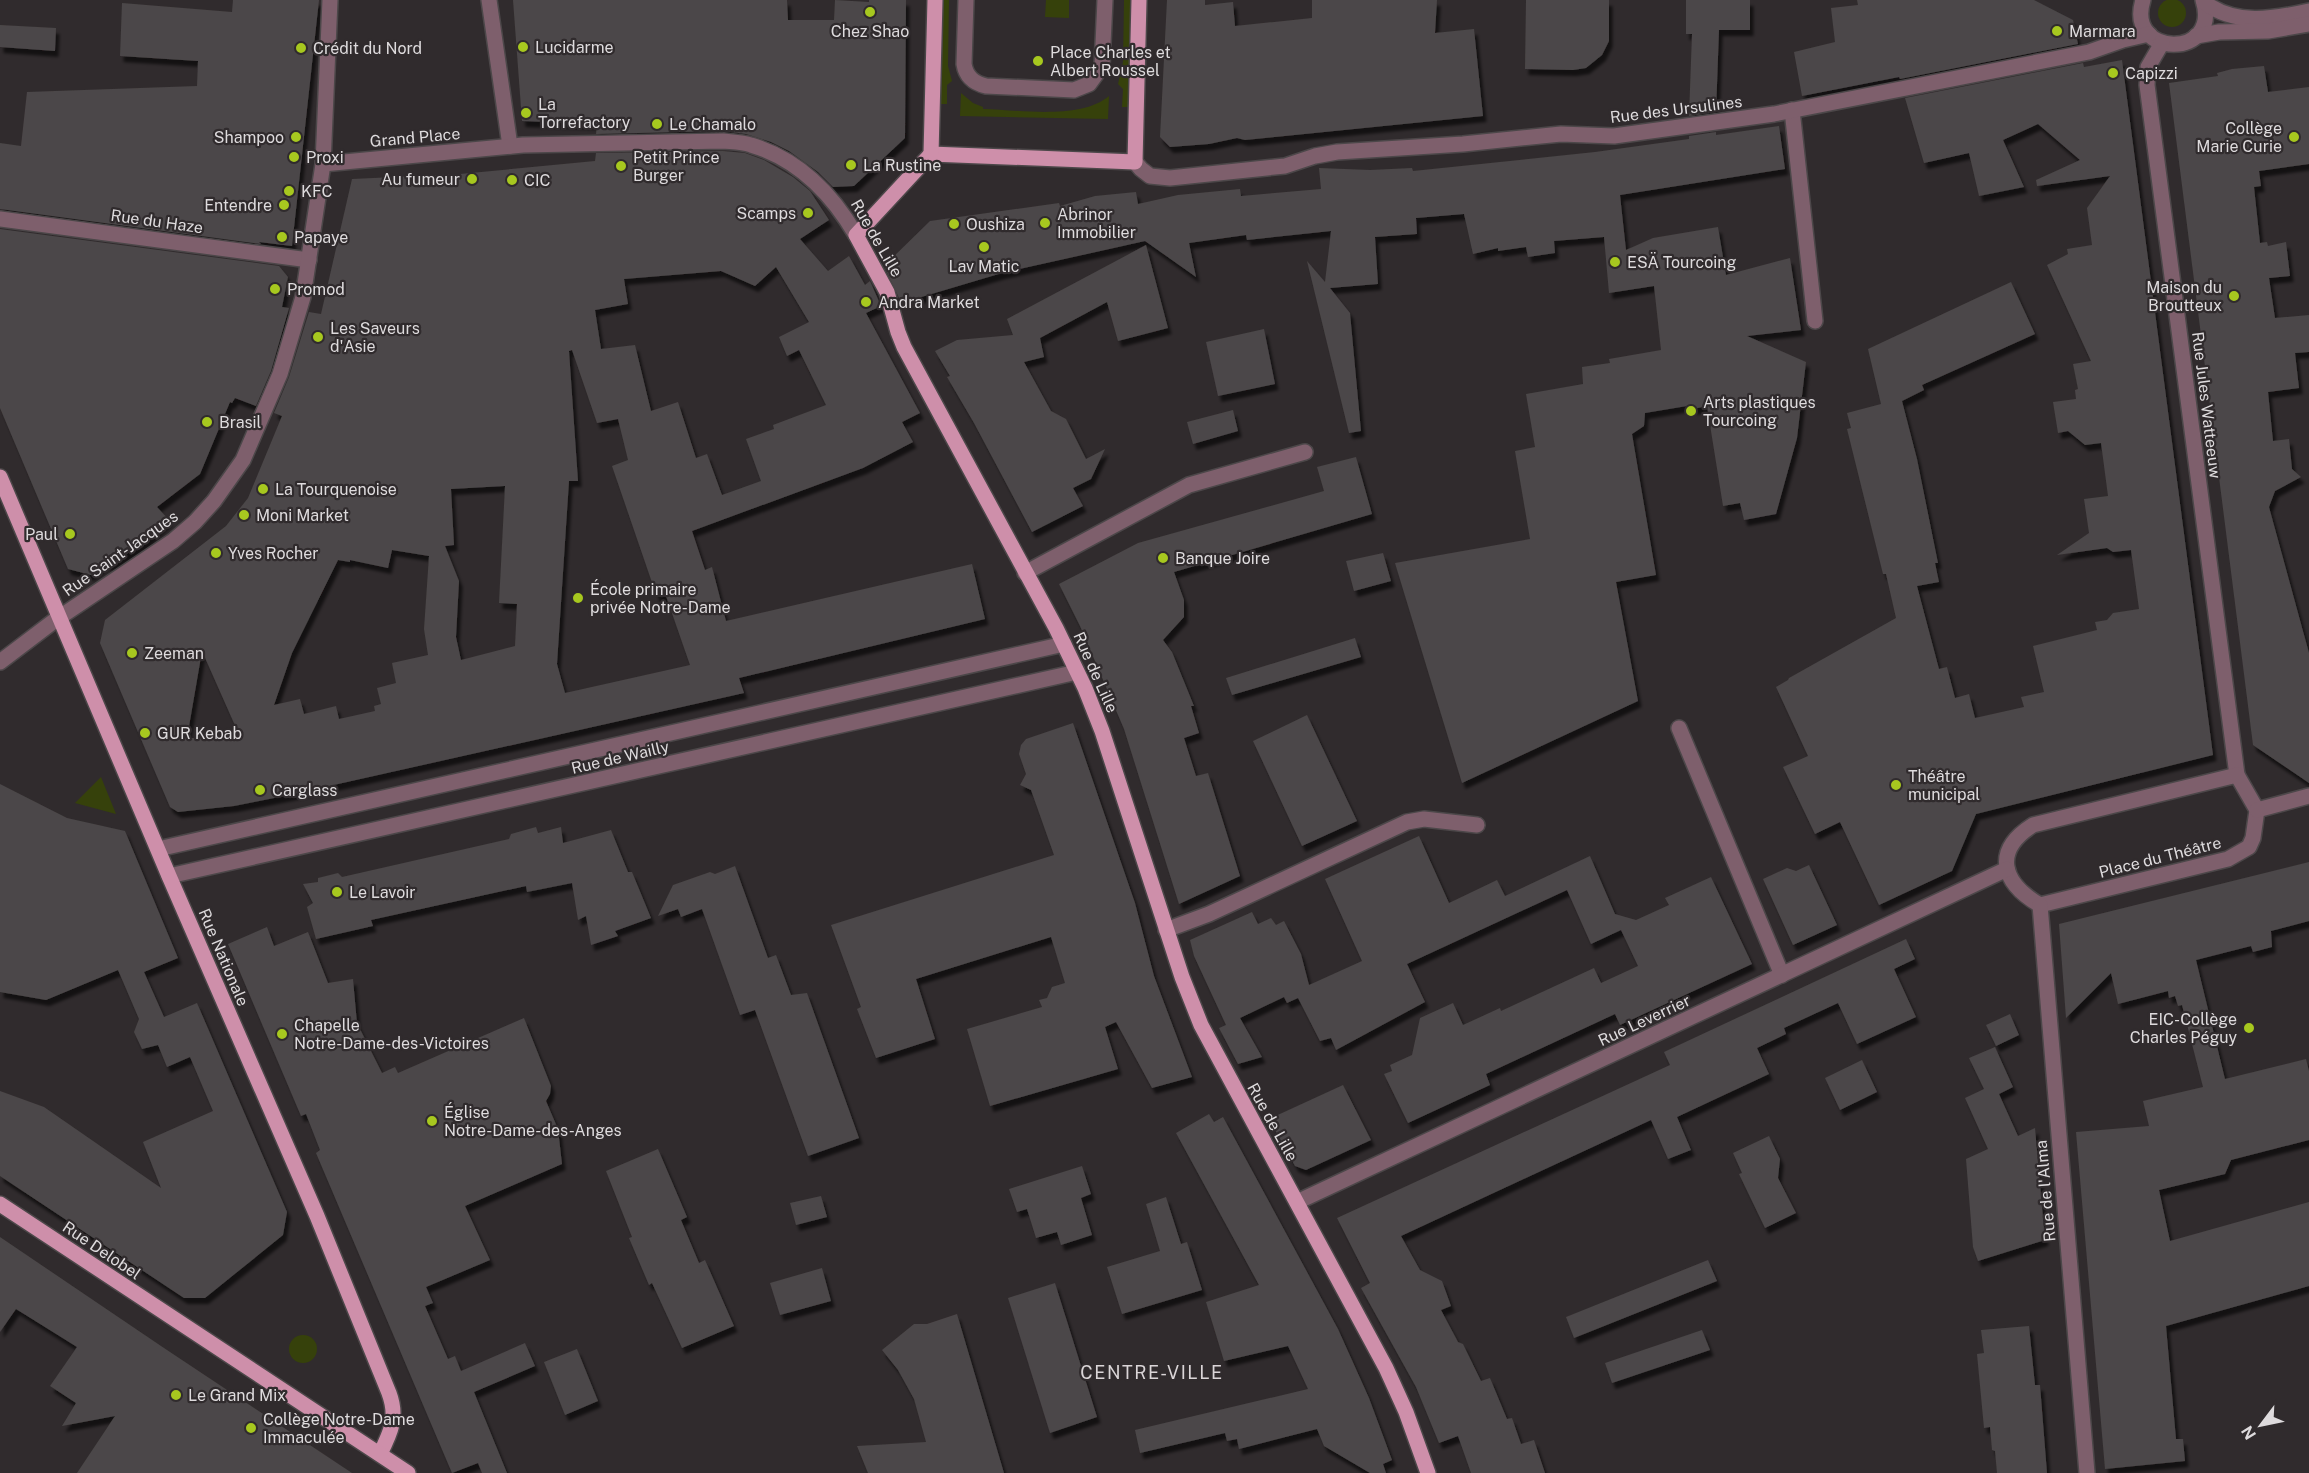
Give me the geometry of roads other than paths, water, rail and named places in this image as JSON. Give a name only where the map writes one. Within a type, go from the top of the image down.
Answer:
[{"type":"main road","points":[[856,235],[931,154],[935,0]]},
{"type":"main road","points":[[931,154],[1135,162],[1139,0]]},
{"type":"main road","name":"Rue de Lille","points":[[856,235],[887,291],[904,347],[1077,672],[1102,731],[1166,930],[1205,1035],[1392,1379],[1428,1473]]},
{"type":"main road","name":"Rue Nationale","points":[[0,477],[169,876],[317,1216],[392,1401],[394,1423],[380,1454]]},
{"type":"main road","name":"Rue Delobel","points":[[0,1204],[408,1473]]},
{"type":"street","points":[[323,164],[330,0]]},
{"type":"street","points":[[489,0],[516,146]]},
{"type":"street","points":[[966,0],[964,64],[966,72],[974,81],[986,86],[1074,90],[1089,84],[1102,66],[1105,0]]},
{"type":"street","points":[[2144,0],[2141,10],[2142,21],[2156,39]]},
{"type":"street","points":[[2204,1],[2225,15],[2244,18],[2265,19],[2309,11]]},
{"type":"street","points":[[2196,36],[2204,23],[2206,12],[2204,1]]},
{"type":"street","points":[[2196,36],[2219,32],[2268,31],[2309,24]]},
{"type":"street","name":"Rue des Ursulines","points":[[1135,162],[1150,176],[1170,178],[1285,166],[1315,156],[1337,152],[1463,144],[1562,134],[1614,136],[1755,117],[2080,54],[2122,40],[2156,39],[2178,45],[2196,36]]},
{"type":"street","name":"Rue Jules Watteeuw","points":[[2156,39],[2148,67],[2147,85],[2237,775]]},
{"type":"street","points":[[1792,110],[1815,321]]},
{"type":"street","name":"Rue de Lille","points":[[516,146],[723,141],[750,145],[788,163],[819,185],[837,204],[856,235]]},
{"type":"street","name":"Grand Place","points":[[323,164],[516,146]]},
{"type":"street","name":"Rue Saint-Jacques","points":[[0,661],[60,617],[173,541],[195,522],[228,483],[243,460],[280,374],[303,297],[323,164]]},
{"type":"street","name":"Rue du Haze","points":[[0,219],[309,260]]},
{"type":"street","points":[[1025,573],[1189,485],[1305,452]]},
{"type":"street","name":"Rue de Wailly","points":[[158,849],[1064,644]]},
{"type":"street","name":"Rue de Wailly","points":[[169,876],[1077,672]]},
{"type":"street","points":[[1679,728],[1782,975]]},
{"type":"street","points":[[2040,905],[2020,891],[2007,869],[2009,846],[2015,837],[2033,825],[2237,775],[2257,810],[2309,796]]},
{"type":"street","name":"Place du Théâtre","points":[[2040,905],[2238,855],[2249,847],[2253,838],[2257,810]]},
{"type":"street","points":[[1166,930],[1209,914],[1407,822],[1424,819],[1477,825]]},
{"type":"street","name":"Rue Leverrier","points":[[1297,1202],[2007,869]]},
{"type":"street","name":"Rue de l'Alma","points":[[2040,905],[2087,1473]]},
{"type":"place","name":"Chez Shao","points":[[870,12]]},
{"type":"place","name":"Marmara","points":[[2057,31]]},
{"type":"place","name":"Lucidarme","points":[[523,47]]},
{"type":"place","name":"Crédit du Nord","points":[[301,48]]},
{"type":"place","name":"Place Charles et Albert Roussel","points":[[1038,61]]},
{"type":"place","name":"Capizzi","points":[[2113,73]]},
{"type":"place","name":"La Torrefactory","points":[[526,113]]},
{"type":"place","name":"Le Chamalo","points":[[657,124]]},
{"type":"place","name":"Shampoo","points":[[296,137]]},
{"type":"place","name":"Collège Marie Curie","points":[[2294,137]]},
{"type":"place","name":"Proxi","points":[[294,157]]},
{"type":"place","name":"La Rustine","points":[[851,165]]},
{"type":"place","name":"Petit Prince Burger","points":[[621,166]]},
{"type":"place","name":"Au fumeur","points":[[472,179]]},
{"type":"place","name":"CIC","points":[[512,180]]},
{"type":"place","name":"KFC","points":[[289,191]]},
{"type":"place","name":"Entendre","points":[[284,205]]},
{"type":"place","name":"Scamps","points":[[808,213]]},
{"type":"place","name":"Abrinor Immobilier","points":[[1045,223]]},
{"type":"place","name":"Oushiza","points":[[954,224]]},
{"type":"place","name":"Papaye","points":[[282,237]]},
{"type":"place","name":"Lav Matic","points":[[984,247]]},
{"type":"place","name":"ESÄ Tourcoing","points":[[1615,262]]},
{"type":"place","name":"Promod","points":[[275,289]]},
{"type":"place","name":"Maison du Broutteux","points":[[2234,296]]},
{"type":"place","name":"Andra Market","points":[[866,302]]},
{"type":"place","name":"Les Saveurs d'Asie","points":[[318,337]]},
{"type":"place","name":"Arts plastiques Tourcoing","points":[[1691,411]]},
{"type":"place","name":"Brasil","points":[[207,422]]},
{"type":"place","name":"La Tourquenoise","points":[[263,489]]},
{"type":"place","name":"Moni Market","points":[[244,515]]},
{"type":"place","name":"Paul","points":[[70,534]]},
{"type":"place","name":"Yves Rocher","points":[[216,553]]},
{"type":"place","name":"Banque Joire","points":[[1163,558]]},
{"type":"place","name":"École primaire privée Notre-Dame","points":[[578,598]]},
{"type":"place","name":"Zeeman","points":[[132,653]]},
{"type":"place","name":"GUR Kebab","points":[[145,733]]},
{"type":"place","name":"Théâtre municipal","points":[[1896,785]]},
{"type":"place","name":"Carglass","points":[[260,790]]},
{"type":"place","name":"Le Lavoir","points":[[337,892]]},
{"type":"place","name":"EIC-Collège Charles Péguy","points":[[2249,1028]]},
{"type":"place","name":"Chapelle Notre-Dame-des-Victoires","points":[[282,1034]]},
{"type":"place","name":"Église Notre-Dame-des-Anges","points":[[432,1121]]},
{"type":"place","name":"Le Grand Mix","points":[[176,1395]]},
{"type":"place","name":"Collège Notre-Dame Immaculée","points":[[251,1428]]},
{"type":"district","name":"CENTRE-VILLE","points":[[1152,1373]]}]
